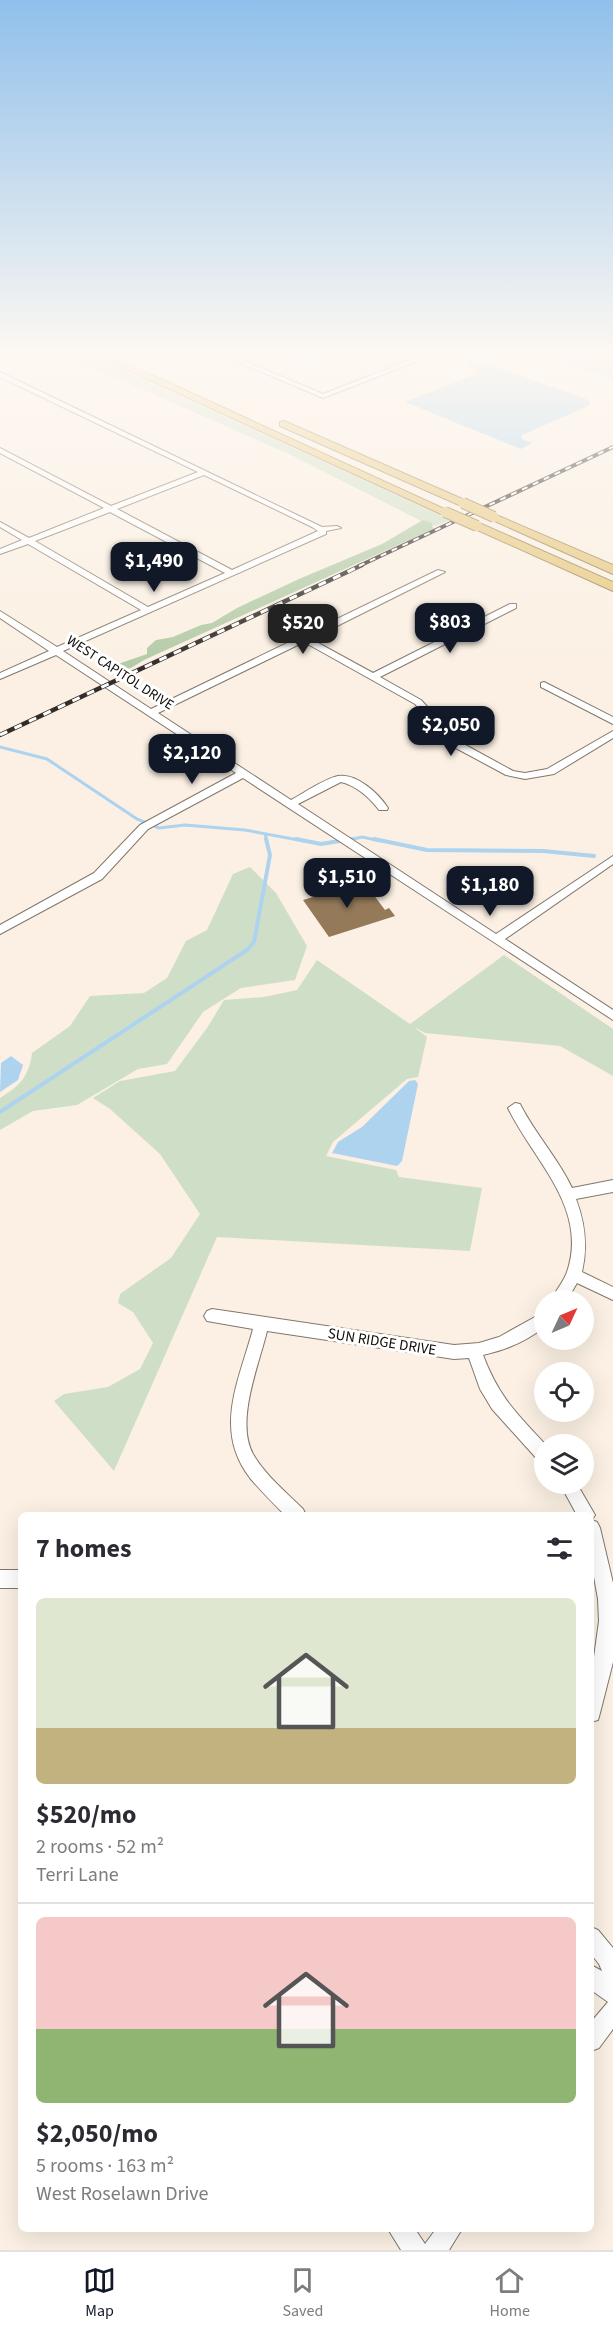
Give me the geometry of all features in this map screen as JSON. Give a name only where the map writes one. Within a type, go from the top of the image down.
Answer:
[{"type":"highway","points":[[326,458],[613,588]]},
{"type":"highway","points":[[362,458],[613,570]]},
{"type":"street","points":[[15,458],[232,573]]},
{"type":"street","points":[[176,458],[322,530]]},
{"type":"street","points":[[0,552],[205,472]]},
{"type":"street","points":[[0,524],[148,610]]},
{"type":"street","points":[[0,676],[232,573],[322,530],[337,528]]},
{"type":"street","points":[[152,712],[441,572]]},
{"type":"street","points":[[374,677],[513,606]]},
{"type":"street","name":"WEST CAPITOL DRIVE","points":[[0,614],[613,1016]]},
{"type":"street","points":[[304,639],[418,702],[456,744],[510,773],[525,776],[550,772],[613,734]]},
{"type":"street","points":[[544,685],[613,722]]},
{"type":"street","points":[[0,930],[98,876],[148,824],[244,773]]},
{"type":"street","points":[[290,804],[340,779],[352,782],[375,797],[382,808]]},
{"type":"street","points":[[497,939],[613,859]]},
{"type":"street","points":[[514,1108],[524,1128],[560,1179],[579,1230],[580,1255],[568,1290]]},
{"type":"street","points":[[567,1195],[613,1186]]},
{"type":"street","points":[[575,1275],[613,1294]]},
{"type":"street","name":"SUN RIDGE DRIVE","points":[[212,1316],[262,1322],[429,1350],[474,1352],[509,1341],[534,1327]]},
{"type":"street","points":[[262,1322],[238,1416],[239,1445],[255,1472],[294,1512]]},
{"type":"street","points":[[474,1352],[486,1384],[498,1404],[534,1444]]},
{"type":"street","points":[[574,1494],[584,1512]]},
{"type":"street","points":[[594,1536],[604,1564],[609,1588],[612,1629],[611,1653],[594,1704]]},
{"type":"street","points":[[0,1579],[18,1579]]},
{"type":"street","points":[[594,1941],[608,1958],[613,1973]]},
{"type":"street","points":[[594,1978],[613,1994]]},
{"type":"street","points":[[594,2036],[613,2011]]},
{"type":"street","points":[[402,2232],[416,2250]]},
{"type":"street","points":[[435,2250],[448,2232]]},
{"type":"green space","points":[[297,458],[315,458],[451,520],[435,526]]},
{"type":"green space","points":[[423,520],[432,523],[433,529],[144,660],[131,668],[110,673],[112,666],[147,654],[147,648],[156,640],[173,637],[201,625],[212,623],[237,608],[299,579],[382,544]]},
{"type":"green space","points":[[250,867],[276,893],[307,946],[295,980],[241,988],[203,1012],[167,1064],[138,1069],[77,1105],[33,1111],[0,1130],[0,1098],[22,1080],[29,1068],[32,1053],[70,1026],[90,996],[144,993],[167,978],[186,941],[207,930],[233,874]]},
{"type":"green space","points":[[504,955],[613,1029],[613,1076],[560,1046],[425,1033],[414,1027],[427,1037],[418,1077],[407,1079],[333,1142],[326,1156],[396,1170],[399,1177],[482,1188],[470,1251],[217,1237],[114,1471],[54,1401],[64,1394],[108,1387],[140,1369],[153,1343],[133,1312],[118,1303],[120,1294],[171,1258],[200,1214],[160,1154],[110,1109],[93,1098],[120,1081],[175,1071],[207,1028],[224,1000],[264,997],[297,990],[317,960],[410,1024]]},
{"type":"water","points":[[11,1056],[23,1065],[18,1080],[0,1092],[1,1063]]},
{"type":"water","points":[[415,1080],[418,1084],[402,1161],[397,1166],[332,1153],[338,1142],[362,1127],[409,1081]]},
{"type":"building","points":[[364,882],[385,910],[389,908],[395,916],[329,937],[303,900]]},
{"type":"waterway","points":[[0,747],[47,759],[137,819],[159,828],[185,825],[245,830],[304,841]]},
{"type":"waterway","points":[[265,834],[267,841]]},
{"type":"waterway","points":[[345,841],[362,837],[381,841]]},
{"type":"waterway","points":[[0,1112],[247,950],[254,942],[270,855],[266,839]]},
{"type":"waterway","points":[[296,839],[321,844],[352,839]]},
{"type":"waterway","points":[[374,839],[427,850],[543,851],[594,856]]},
{"type":"railway","points":[[359,566],[590,458]]},
{"type":"railway","points":[[0,735],[362,565]]}]
